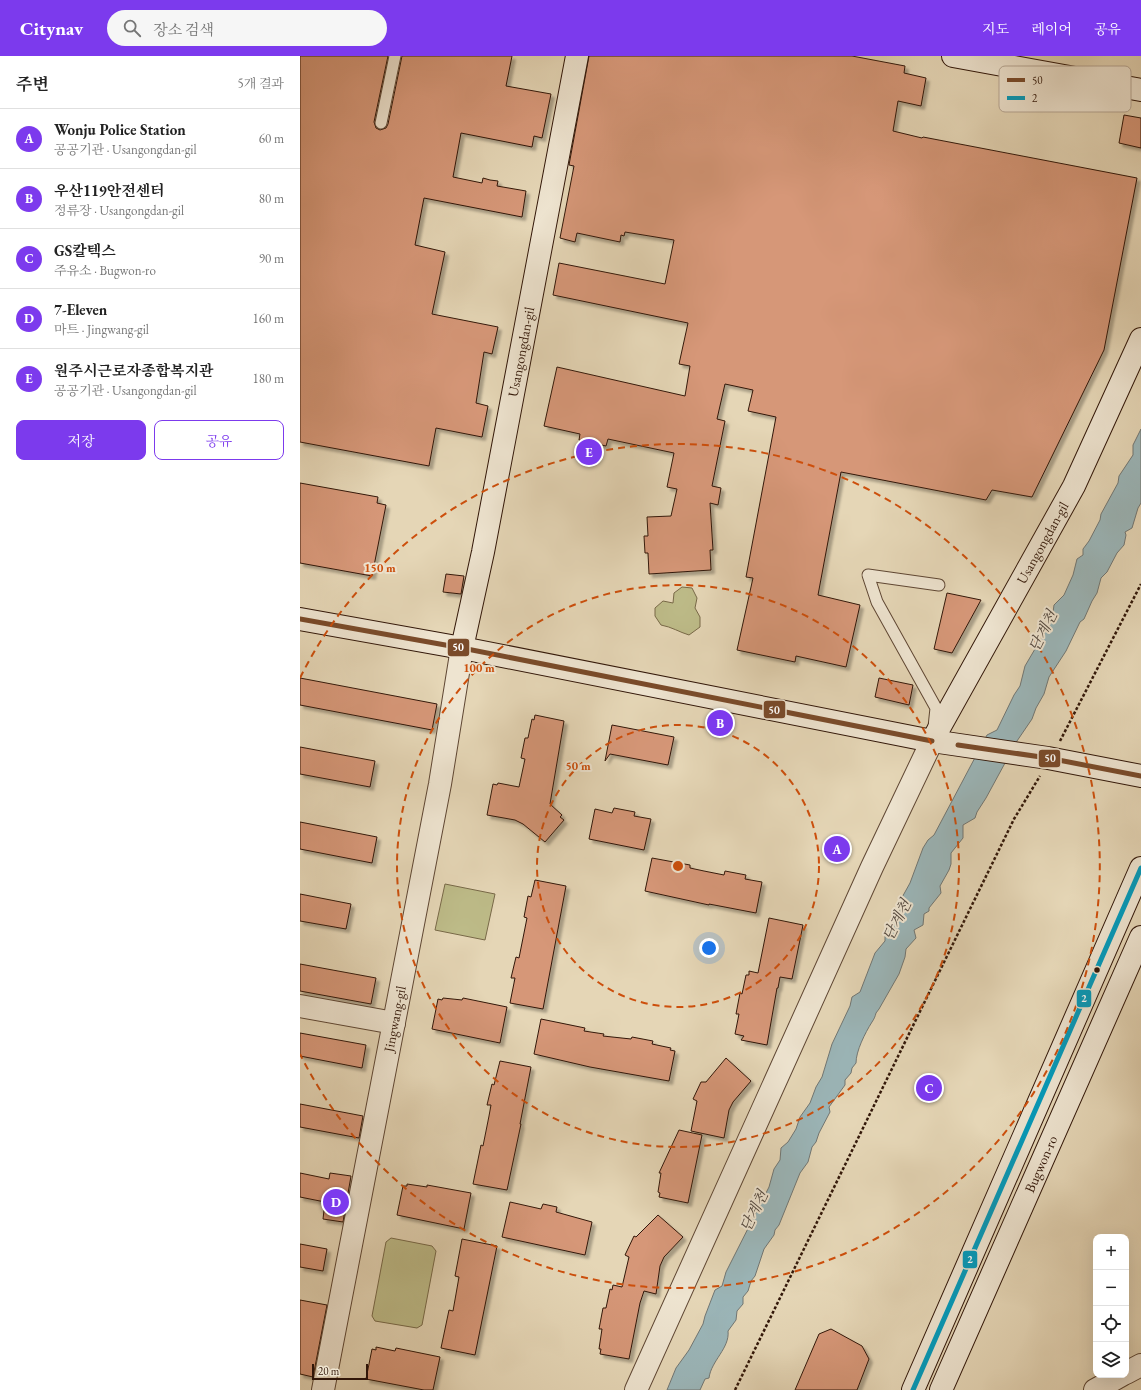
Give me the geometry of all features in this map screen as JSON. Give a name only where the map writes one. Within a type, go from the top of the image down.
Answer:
[{"type":"street","name":"Usangongdan-gil","points":[[462,648],[483,552],[577,56]]},
{"type":"street","points":[[953,56],[1008,66]]},
{"type":"street","points":[[1131,88],[1141,90]]},
{"type":"street","name":"Usangongdan-gil","points":[[636,1390],[869,874],[932,741],[1074,486],[1141,338]]},
{"type":"street","points":[[300,619],[462,648],[932,741],[1049,759],[1141,776]]},
{"type":"street","name":"Jingwang-gil","points":[[324,1390],[440,784],[462,648]]},
{"type":"street","name":"Bugwon-ro","points":[[913,1390],[1141,868]]},
{"type":"street","name":"Bugwon-ro","points":[[941,1390],[1141,937]]},
{"type":"street","points":[[300,1006],[394,1023]]},
{"type":"street","points":[[1129,1371],[1141,1364]]},
{"type":"street","points":[[1095,1390],[1117,1378]]},
{"type":"lane","points":[[381,123],[395,56]]},
{"type":"lane","points":[[932,741],[936,708],[877,602],[868,575],[939,585]]},
{"type":"path","points":[[735,1390],[1014,820],[1049,759],[1141,584]]},
{"type":"shaded area","points":[[682,587],[692,588],[697,598],[695,608],[700,617],[700,627],[689,635],[661,625],[655,616],[655,608],[663,601],[673,603],[674,593]]},
{"type":"shaded area","points":[[445,884],[495,894],[485,940],[435,930]]},
{"type":"shaded area","points":[[391,1238],[432,1246],[436,1251],[422,1325],[417,1328],[375,1321],[372,1316],[386,1242]]},
{"type":"water","name":"단계천","points":[[1141,429],[1141,503],[1132,528],[1125,532],[1126,535],[1124,545],[1117,553],[1107,572],[1101,578],[1097,593],[1084,619],[1080,622],[1066,651],[1049,677],[1044,694],[1032,719],[1017,741],[975,818],[963,825],[963,838],[951,853],[951,864],[949,870],[940,886],[941,893],[929,908],[929,911],[924,914],[923,925],[914,930],[916,938],[906,949],[899,974],[864,1037],[859,1048],[856,1063],[852,1068],[851,1073],[845,1080],[845,1085],[829,1107],[830,1112],[816,1142],[812,1147],[808,1162],[800,1173],[774,1235],[764,1249],[755,1276],[751,1281],[748,1291],[743,1297],[743,1304],[737,1311],[736,1320],[728,1331],[726,1343],[710,1372],[709,1378],[705,1379],[700,1390],[667,1390],[676,1368],[689,1350],[703,1324],[715,1290],[722,1286],[726,1272],[769,1187],[774,1169],[780,1160],[781,1148],[788,1142],[796,1129],[800,1117],[810,1103],[816,1087],[822,1077],[832,1044],[850,1006],[852,997],[860,992],[875,953],[885,941],[885,933],[900,911],[900,901],[910,883],[923,848],[928,840],[934,835],[987,735],[997,730],[1020,686],[1025,666],[1052,620],[1054,605],[1064,595],[1073,575],[1077,559],[1083,555],[1083,549],[1100,520],[1101,514],[1118,483],[1119,476],[1133,455],[1133,445]]},
{"type":"building","points":[[300,56],[388,56],[374,122],[376,128],[380,130],[386,128],[388,124],[402,56],[512,56],[506,86],[551,94],[542,138],[534,136],[532,147],[461,133],[453,177],[482,183],[483,178],[498,181],[497,186],[526,191],[522,217],[424,198],[415,245],[445,252],[432,314],[498,327],[492,354],[484,352],[476,403],[488,406],[482,437],[436,428],[429,466],[300,442]]},
{"type":"building","points":[[589,56],[852,56],[905,66],[904,73],[926,78],[921,106],[898,101],[893,131],[922,138],[1137,178],[1104,350],[1032,497],[992,490],[986,500],[841,472],[818,595],[860,605],[846,667],[796,656],[795,662],[737,650],[753,578],[746,577],[776,417],[748,411],[753,390],[725,384],[717,419],[725,421],[712,486],[721,488],[718,505],[710,503],[713,550],[710,550],[711,570],[649,574],[648,553],[645,553],[644,536],[648,536],[647,517],[671,516],[677,489],[667,487],[674,453],[608,439],[606,446],[579,440],[580,434],[544,426],[557,367],[685,396],[690,366],[679,364],[688,323],[553,295],[559,263],[665,284],[674,240],[625,232],[624,236],[621,235],[620,242],[577,233],[575,242],[560,238],[574,166],[569,165]]},
{"type":"building","points":[[1124,115],[1141,118],[1141,148],[1119,143]]},
{"type":"building","points":[[300,483],[378,497],[377,503],[386,505],[372,576],[300,563]]},
{"type":"building","points":[[446,574],[464,576],[461,594],[443,592]]},
{"type":"building","points":[[947,593],[981,600],[952,653],[934,649]]},
{"type":"building","points":[[300,678],[437,704],[432,730],[300,705]]},
{"type":"building","points":[[879,678],[913,685],[909,705],[875,697]]},
{"type":"building","points":[[535,715],[564,721],[550,804],[562,815],[560,817],[564,820],[545,842],[523,824],[515,820],[487,815],[493,784],[497,785],[498,783],[519,787],[525,759],[521,758],[525,738],[528,738],[532,719],[534,720]]},
{"type":"building","points":[[612,725],[674,737],[668,765],[610,754],[605,761]]},
{"type":"building","points":[[300,747],[375,761],[370,787],[300,774]]},
{"type":"building","points":[[614,808],[635,812],[634,816],[651,819],[644,850],[589,839],[595,809],[612,813]]},
{"type":"building","points":[[300,822],[377,837],[372,863],[300,849]]},
{"type":"building","points":[[652,858],[690,865],[690,868],[724,875],[725,871],[746,875],[745,879],[762,882],[756,913],[709,905],[645,891]]},
{"type":"building","points":[[535,880],[566,886],[543,1009],[510,1003],[515,978],[511,978],[516,957],[519,958],[527,918],[524,917],[528,896],[531,897]]},
{"type":"building","points":[[300,894],[351,904],[346,929],[300,921]]},
{"type":"building","points":[[769,918],[803,925],[792,979],[780,977],[767,1045],[741,1040],[744,1036],[735,1034],[739,1014],[736,1014],[740,993],[742,994],[746,975],[749,975],[749,971],[758,973]]},
{"type":"building","points":[[300,964],[376,978],[371,1004],[300,991]]},
{"type":"building","points":[[443,998],[462,1000],[463,998],[507,1007],[500,1043],[432,1029],[438,999],[442,1000]]},
{"type":"building","points":[[541,1019],[585,1028],[584,1031],[604,1034],[603,1036],[631,1039],[632,1037],[653,1041],[652,1044],[671,1048],[670,1050],[675,1051],[669,1081],[590,1067],[534,1054]]},
{"type":"building","points":[[300,1033],[366,1045],[362,1068],[300,1056]]},
{"type":"building","points":[[726,1058],[751,1081],[733,1102],[729,1110],[724,1138],[691,1131],[697,1101],[693,1099],[701,1082],[706,1082]]},
{"type":"building","points":[[500,1061],[531,1067],[507,1190],[473,1184],[481,1145],[483,1146],[491,1105],[487,1105]]},
{"type":"building","points":[[300,1104],[363,1116],[359,1138],[300,1127]]},
{"type":"building","points":[[679,1130],[702,1135],[688,1203],[659,1197],[660,1193],[658,1192],[661,1173],[659,1173]]},
{"type":"building","points":[[300,1173],[329,1179],[330,1173],[351,1176],[343,1222],[323,1219],[325,1202],[300,1197]]},
{"type":"building","points":[[407,1184],[427,1187],[427,1185],[471,1193],[464,1229],[397,1215],[403,1186],[407,1186]]},
{"type":"building","points":[[510,1202],[541,1209],[543,1204],[557,1207],[556,1212],[592,1222],[585,1255],[502,1237]]},
{"type":"building","points":[[658,1215],[683,1237],[664,1257],[660,1266],[656,1294],[644,1291],[640,1303],[629,1359],[600,1354],[601,1349],[599,1349],[602,1329],[599,1329],[603,1308],[606,1308],[610,1289],[612,1290],[613,1285],[622,1287],[629,1257],[625,1255],[634,1236],[636,1237]]},
{"type":"building","points":[[462,1239],[497,1246],[475,1355],[441,1348],[449,1310],[453,1311],[459,1277],[455,1276]]},
{"type":"building","points":[[300,1244],[327,1249],[323,1271],[300,1267]]},
{"type":"building","points":[[300,1300],[327,1305],[313,1377],[300,1374]]},
{"type":"building","points":[[831,1329],[862,1346],[869,1359],[857,1390],[795,1390],[819,1334]]},
{"type":"building","points":[[376,1347],[395,1351],[396,1348],[440,1357],[433,1390],[424,1390],[366,1379],[372,1349],[376,1350]]},
{"type":"transit line","name":"50","points":[[300,619],[462,648],[932,741]]},
{"type":"transit line","name":"50","points":[[958,745],[1048,758],[1141,776]]},
{"type":"transit line","name":"2","points":[[913,1390],[1141,868]]},
{"type":"place","name":"원주시근로자종합복지관","points":[[589,452]]},
{"type":"place","name":"우산119안전센터","points":[[720,723]]},
{"type":"place","name":"Wonju Police Station","points":[[837,849]]},
{"type":"place","name":"GS칼텍스","points":[[929,1088]]},
{"type":"place","name":"7-Eleven","points":[[336,1202]]}]
